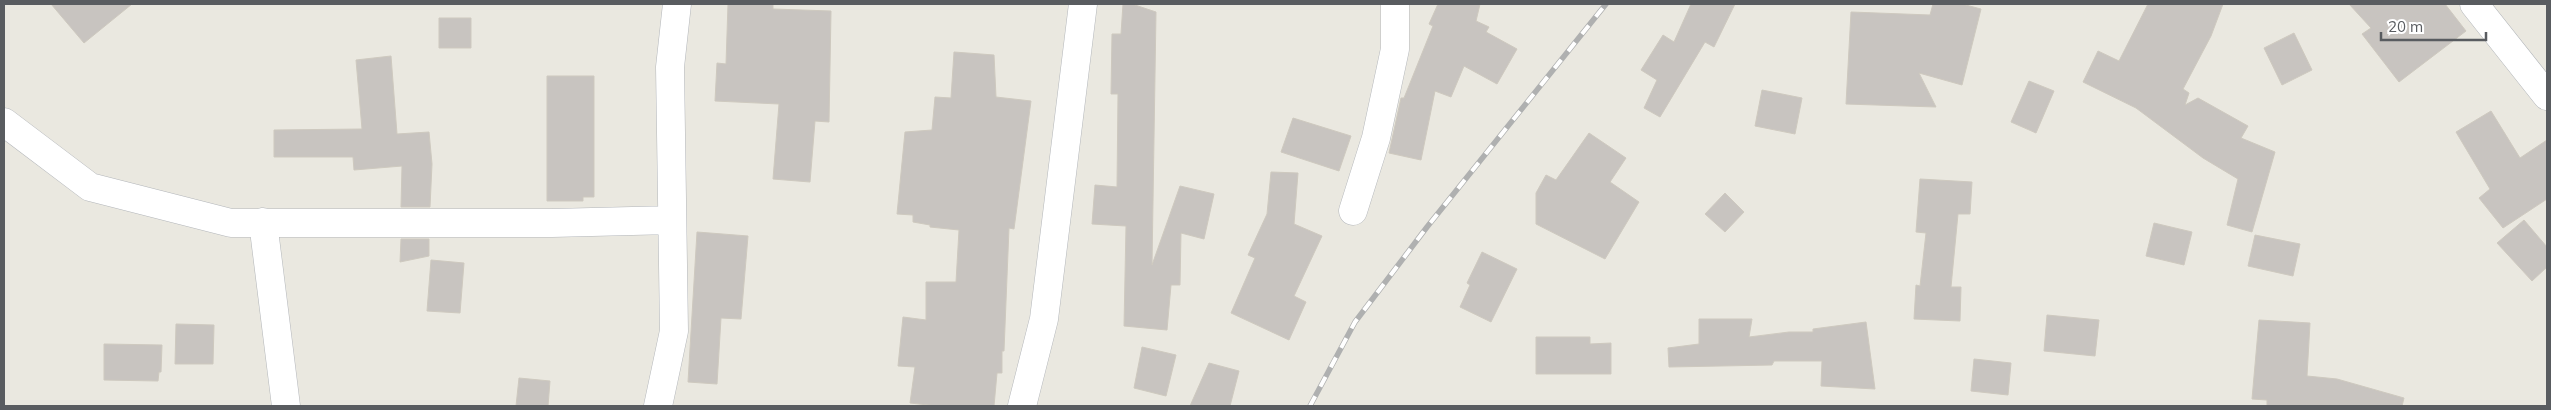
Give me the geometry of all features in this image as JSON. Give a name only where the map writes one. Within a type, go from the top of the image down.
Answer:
[{"type":"street","points":[[658,406],[674,332],[670,67],[677,4]]},
{"type":"street","points":[[1022,406],[1044,319],[1083,4]]},
{"type":"street","points":[[1353,211],[1376,138],[1395,49],[1396,4]]},
{"type":"street","points":[[2474,4],[2547,96]]},
{"type":"street","points":[[4,122],[90,187],[230,223],[542,223],[672,220]]},
{"type":"street","points":[[263,222],[286,406]]},
{"type":"building","points":[[51,4],[132,4],[84,43]]},
{"type":"building","points":[[728,4],[773,4],[773,9],[831,11],[829,122],[815,121],[810,182],[773,179],[779,104],[715,101],[717,63],[726,64]]},
{"type":"building","points":[[1123,4],[1132,4],[1156,12],[1152,265],[1180,186],[1214,194],[1204,239],[1181,233],[1180,285],[1171,285],[1167,330],[1124,326],[1126,226],[1092,224],[1095,185],[1117,187],[1118,94],[1111,94],[1112,34],[1121,34]]},
{"type":"building","points":[[1438,4],[1480,4],[1476,21],[1489,27],[1486,32],[1517,49],[1497,84],[1464,66],[1451,97],[1435,91],[1421,160],[1389,153],[1401,98],[1404,98],[1433,26],[1429,24]]},
{"type":"building","points":[[1691,4],[1735,4],[1714,47],[1705,42],[1660,117],[1644,108],[1657,80],[1641,70],[1663,35],[1674,42]]},
{"type":"building","points":[[1933,4],[1962,4],[1981,9],[1962,85],[1919,73],[1936,107],[1846,104],[1851,12],[1930,15]]},
{"type":"building","points":[[2148,4],[2223,4],[2211,36],[2183,89],[2189,93],[2185,105],[2198,98],[2248,126],[2241,138],[2275,152],[2252,232],[2227,225],[2238,179],[2203,158],[2136,108],[2083,82],[2098,51],[2119,61]]},
{"type":"building","points":[[2349,4],[2445,4],[2466,31],[2399,82],[2362,34],[2371,28]]},
{"type":"building","points":[[439,18],[471,18],[471,48],[439,48]]},
{"type":"building","points":[[2294,33],[2312,70],[2282,85],[2264,48]]},
{"type":"building","points":[[954,52],[994,55],[996,97],[1031,101],[1014,229],[1009,228],[1004,351],[1002,351],[1002,373],[997,373],[994,406],[937,406],[910,403],[915,367],[898,366],[903,317],[926,320],[926,282],[956,282],[959,230],[930,227],[930,225],[913,222],[913,215],[897,214],[905,132],[932,130],[935,97],[951,98]]},
{"type":"building","points":[[391,56],[397,134],[429,132],[432,164],[430,207],[401,207],[402,166],[354,170],[353,157],[274,157],[274,130],[362,129],[356,60]]},
{"type":"building","points":[[547,76],[594,76],[594,197],[583,197],[583,201],[547,201]]},
{"type":"building","points":[[2029,81],[2054,91],[2036,133],[2011,122]]},
{"type":"building","points":[[1762,90],[1802,98],[1795,134],[1755,126]]},
{"type":"building","points":[[2491,111],[2520,158],[2547,140],[2547,199],[2503,228],[2479,198],[2490,189],[2456,132]]},
{"type":"building","points":[[1293,118],[1351,136],[1339,171],[1281,152]]},
{"type":"building","points":[[1589,133],[1626,158],[1610,182],[1639,202],[1605,259],[1536,224],[1536,193],[1546,175],[1556,180]]},
{"type":"building","points":[[1271,172],[1298,173],[1294,224],[1322,236],[1294,296],[1306,302],[1289,340],[1231,313],[1255,258],[1248,255],[1267,214]]},
{"type":"building","points":[[1920,179],[1972,182],[1970,214],[1958,214],[1951,287],[1961,287],[1960,321],[1914,319],[1916,285],[1920,286],[1926,233],[1916,232]]},
{"type":"building","points":[[1725,193],[1744,212],[1725,232],[1705,214]]},
{"type":"building","points":[[2524,220],[2547,247],[2547,267],[2532,281],[2497,243]]},
{"type":"building","points":[[2154,223],[2192,232],[2184,265],[2146,256]]},
{"type":"building","points":[[697,232],[748,236],[741,319],[721,318],[717,384],[688,382]]},
{"type":"building","points":[[2255,235],[2300,244],[2293,276],[2248,266]]},
{"type":"building","points":[[401,239],[429,239],[429,256],[400,262]]},
{"type":"building","points":[[1482,252],[1517,269],[1491,322],[1460,307],[1470,285],[1467,283]]},
{"type":"building","points":[[431,260],[464,263],[460,313],[427,311]]},
{"type":"building","points":[[2047,315],[2099,320],[2095,356],[2044,351]]},
{"type":"building","points":[[1699,319],[1752,319],[1749,337],[1789,332],[1813,332],[1813,329],[1866,322],[1875,389],[1821,386],[1822,361],[1774,361],[1772,365],[1669,367],[1668,348],[1699,344]]},
{"type":"building","points":[[2259,320],[2310,323],[2307,376],[2337,379],[2404,398],[2402,406],[2267,406],[2267,400],[2252,399]]},
{"type":"building","points":[[176,324],[214,325],[213,364],[175,364]]},
{"type":"building","points":[[1536,337],[1590,337],[1590,344],[1611,343],[1611,374],[1536,374]]},
{"type":"building","points":[[104,344],[162,345],[161,372],[159,372],[158,381],[104,380]]},
{"type":"building","points":[[1142,347],[1176,355],[1166,396],[1134,388]]},
{"type":"building","points":[[1974,359],[2011,363],[2008,395],[1971,391]]},
{"type":"building","points":[[1209,363],[1239,371],[1230,406],[1190,406]]},
{"type":"building","points":[[519,378],[550,381],[548,406],[516,406]]},
{"type":"railway","points":[[1310,406],[1355,322],[1427,227],[1606,4]]}]
